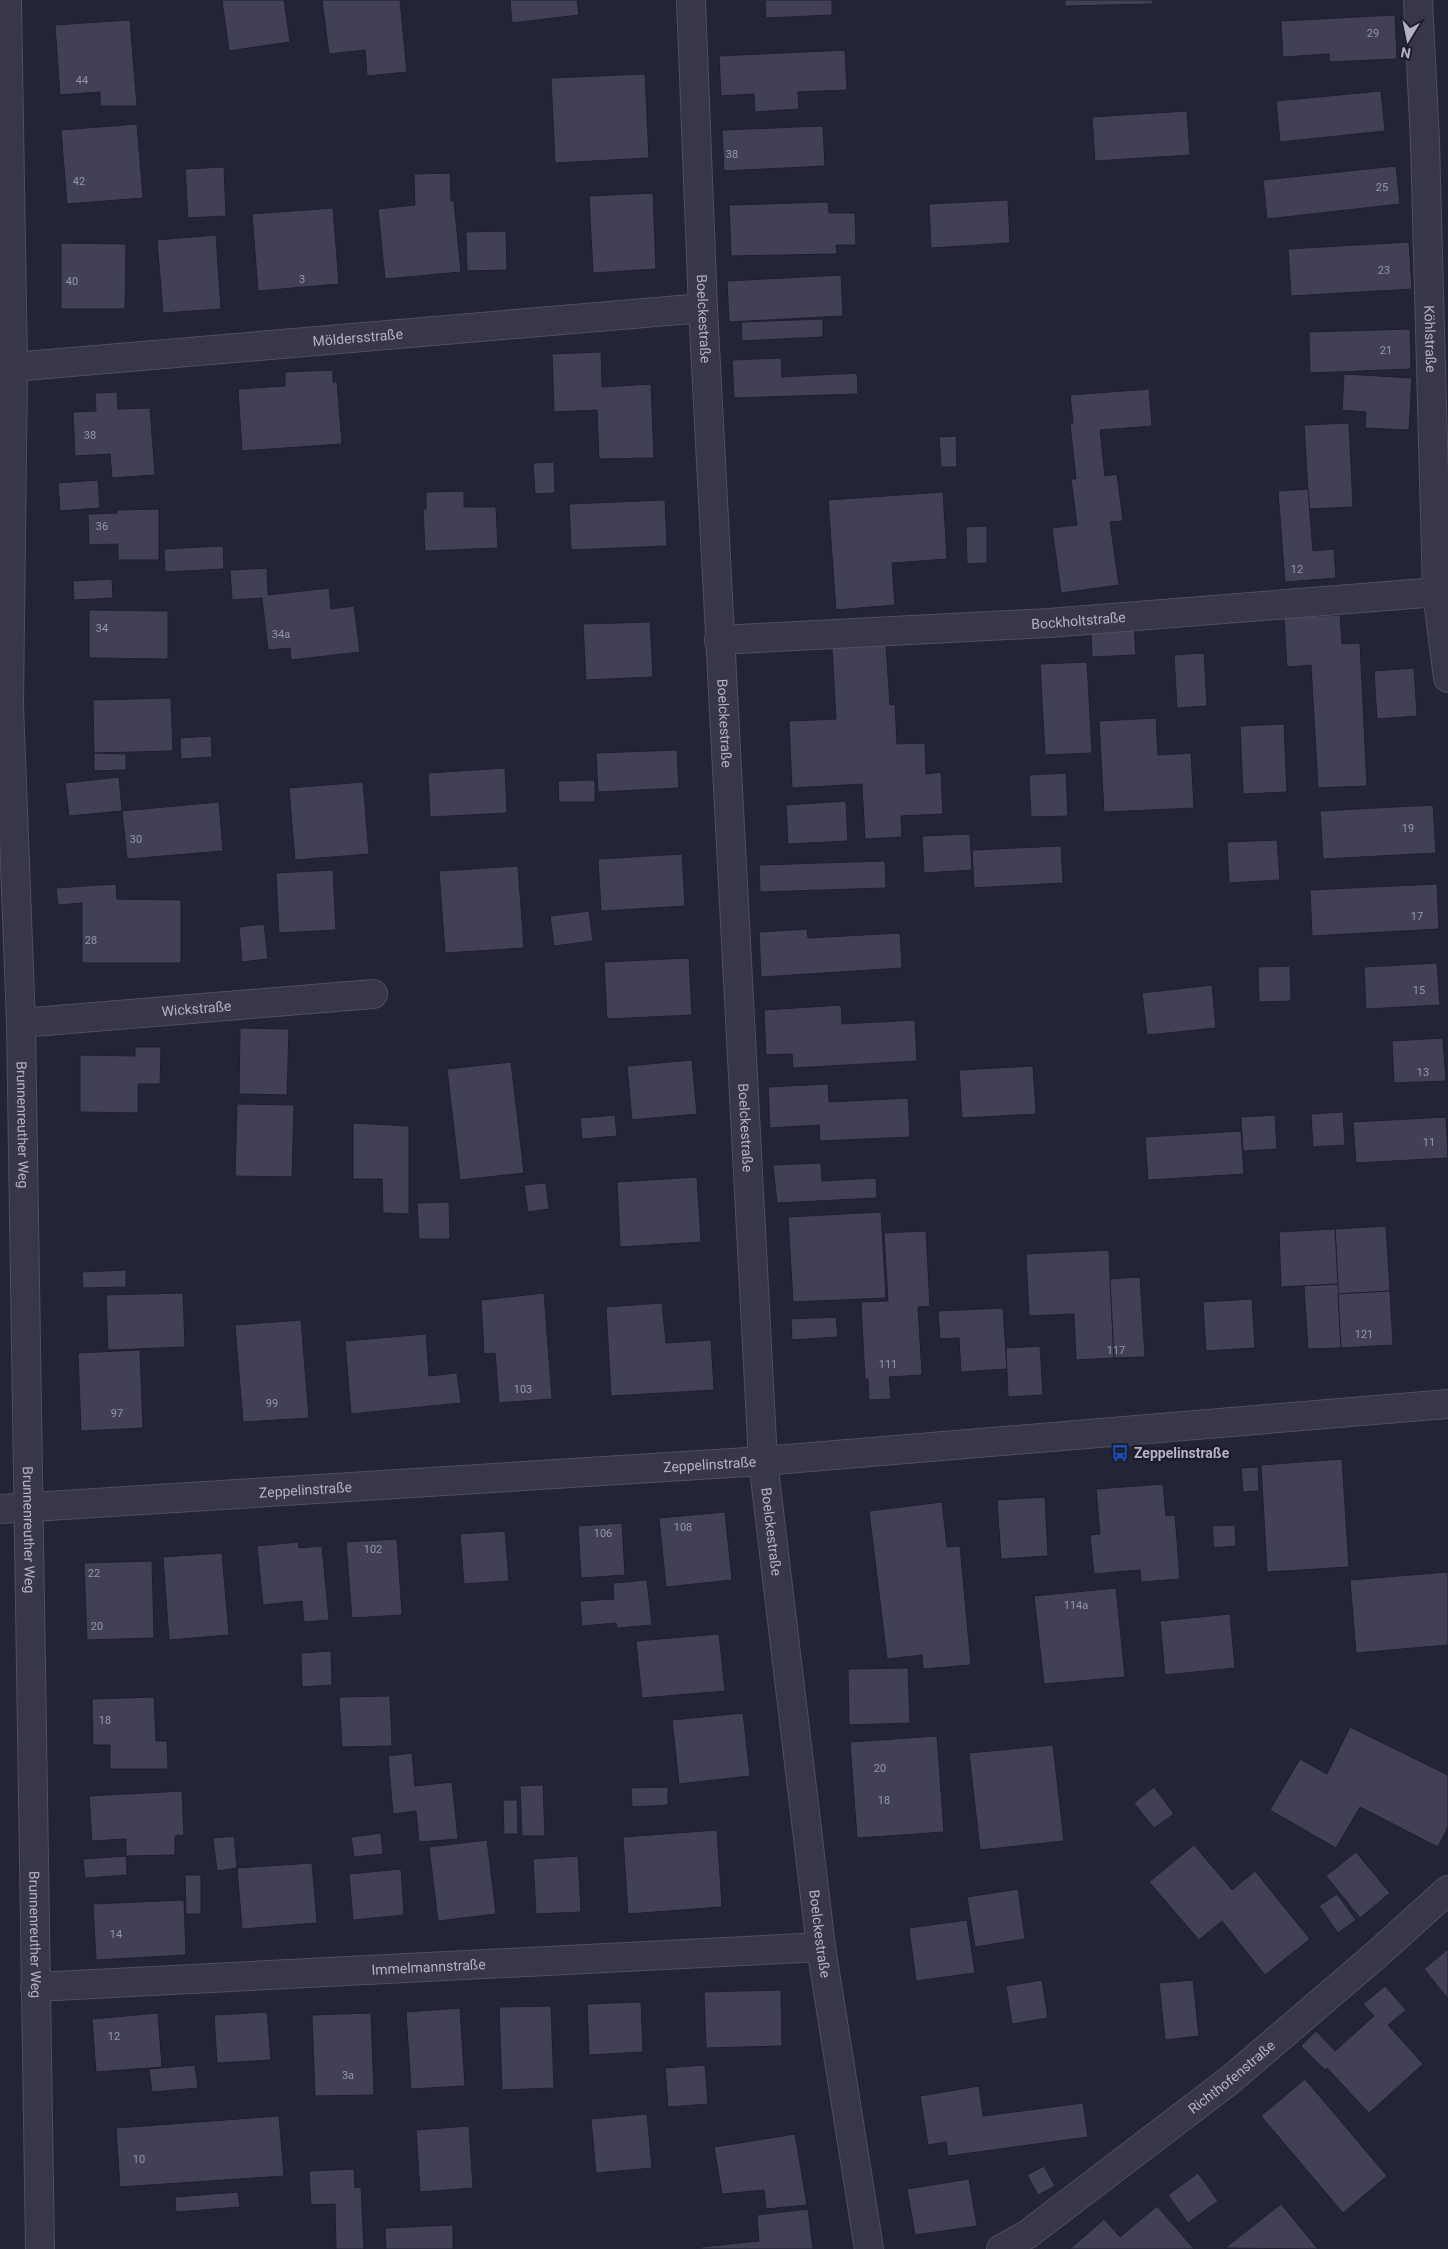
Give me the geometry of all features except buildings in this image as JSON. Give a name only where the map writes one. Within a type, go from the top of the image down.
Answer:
[{"type":"street","name":"Brunnenreuther Weg","points":[[8,0],[12,367],[4,706],[21,1023],[40,2249]]},
{"type":"street","name":"Boelckestraße","points":[[691,0],[719,640],[762,1461],[821,1947],[869,2249]]},
{"type":"street","name":"Köhlstraße","points":[[1418,0],[1425,142],[1437,592],[1448,678]]},
{"type":"street","name":"Möldersstraße","points":[[12,367],[703,308]]},
{"type":"street","name":"Bockholtstraße","points":[[719,640],[1049,623],[1437,592]]},
{"type":"street","name":"Wickstraße","points":[[21,1023],[373,994]]},
{"type":"street","name":"Zeppelinstraße","points":[[0,1509],[762,1461],[1448,1404]]},
{"type":"street","name":"Richthofenstraße","points":[[1000,2249],[1028,2234],[1223,2085],[1376,1955],[1448,1890]]},
{"type":"street","name":"Immelmannstraße","points":[[35,1987],[821,1947]]},
{"type":"place","name":"Zeppelinstraße","points":[[1120,1453]]}]
